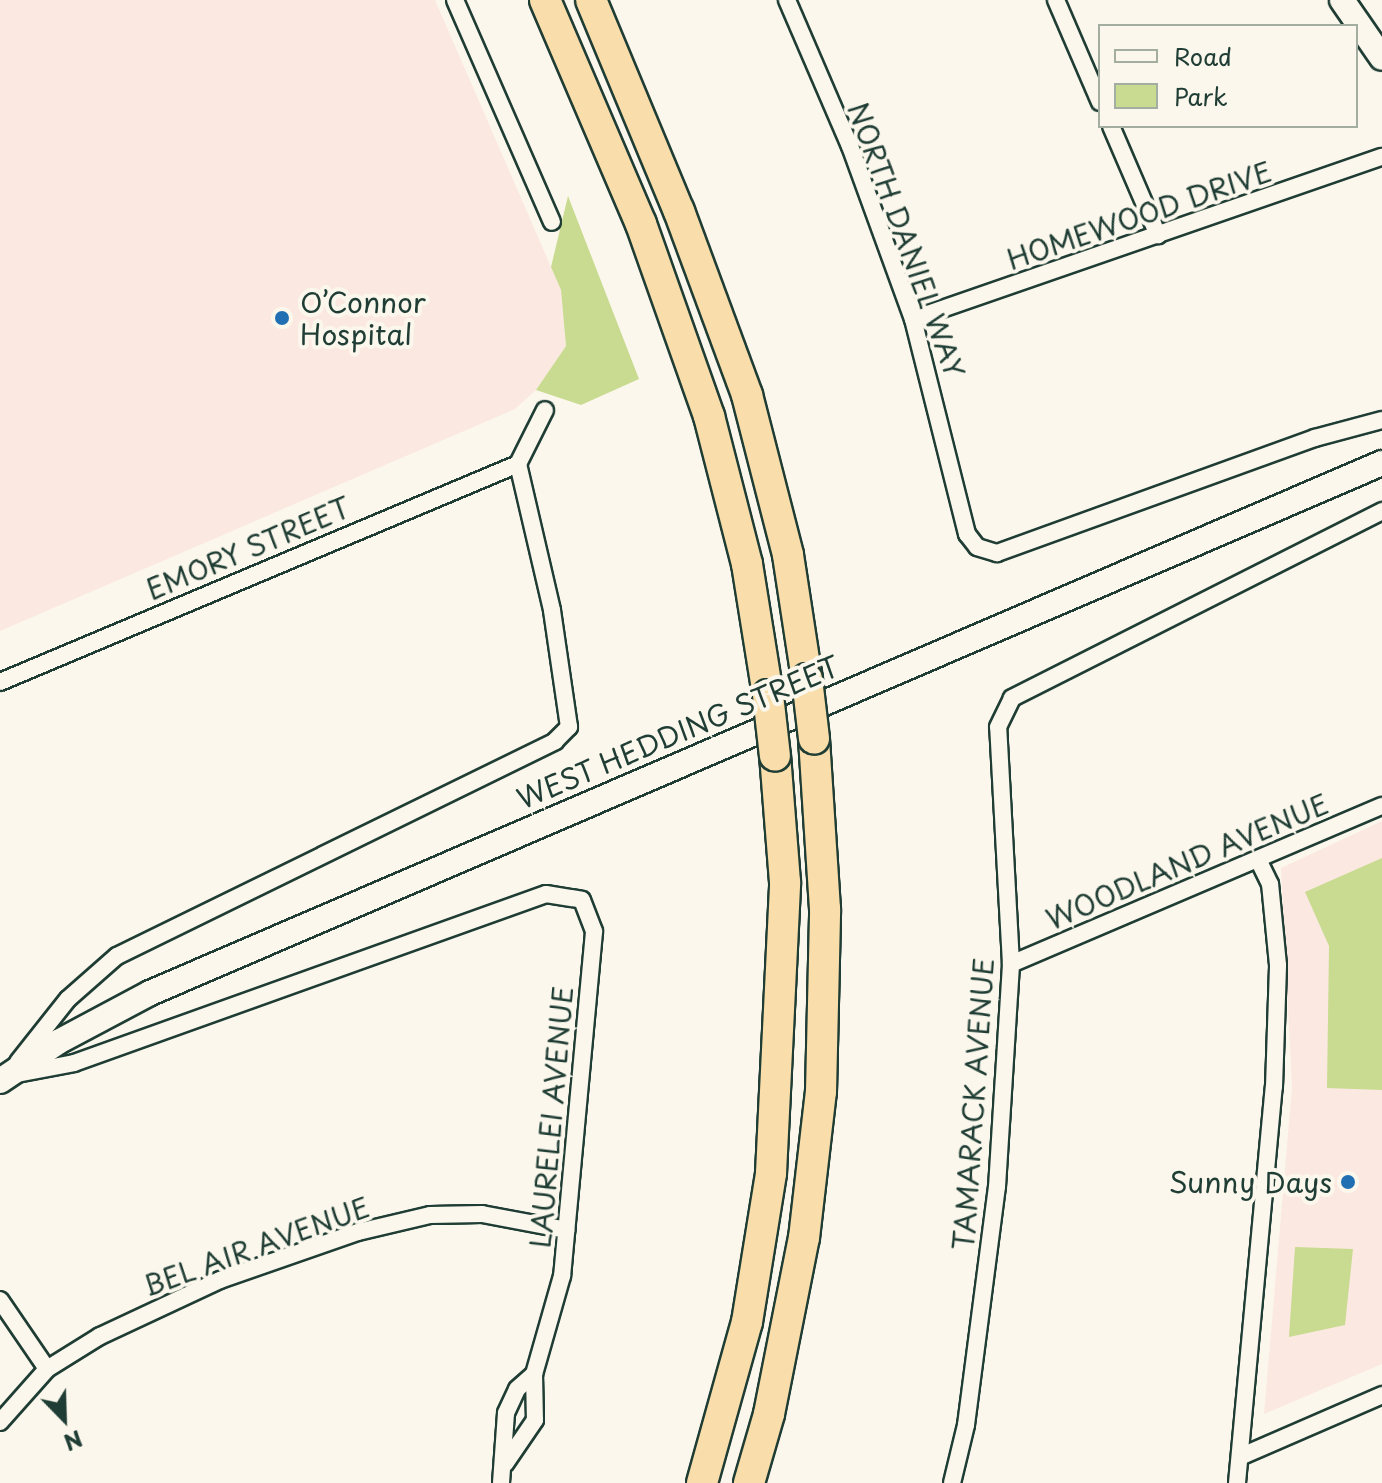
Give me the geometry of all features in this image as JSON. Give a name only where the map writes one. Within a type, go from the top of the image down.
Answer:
[{"type":"highway","points":[[545,0],[664,283],[709,416],[747,564],[775,756],[785,882],[771,1173],[747,1322],[702,1483]]},
{"type":"highway","points":[[591,0],[679,211],[747,395],[788,555],[814,739],[825,909],[821,1092],[804,1238],[769,1414],[749,1483]]},
{"type":"main road","points":[[1342,0],[1382,58]]},
{"type":"main road","name":"WEST HEDDING STREET","points":[[4,1079],[150,993],[1382,463]]},
{"type":"street","points":[[455,0],[552,222]]},
{"type":"street","name":"NORTH DANIEL WAY","points":[[787,0],[850,146],[913,319],[967,534],[977,547],[1004,551],[1315,438],[1382,420]]},
{"type":"street","points":[[1056,0],[1098,97]]},
{"type":"street","points":[[1112,128],[1158,235]]},
{"type":"street","name":"HOMEWOOD DRIVE","points":[[913,319],[1382,157]]},
{"type":"street","points":[[518,464],[545,410]]},
{"type":"street","name":"EMORY STREET","points":[[0,682],[518,464]]},
{"type":"street","name":"WEST HEDDING STREET","points":[[4,1079],[68,999],[117,956],[555,741],[569,727],[570,712],[518,464]]},
{"type":"street","name":"TAMARACK AVENUE","points":[[952,1483],[966,1425],[997,1187],[1011,964],[998,727],[1012,698],[1382,511]]},
{"type":"street","name":"WOODLAND AVENUE","points":[[1011,964],[1259,861],[1382,806]]},
{"type":"street","points":[[1237,1483],[1242,1456],[1274,1087],[1277,980],[1270,884],[1259,861]]},
{"type":"street","name":"LAURELEI AVENUE","points":[[4,1079],[74,1063],[546,894],[582,900],[594,932],[562,1276],[534,1374],[535,1420],[505,1464]]},
{"type":"street","name":"BEL AIR AVENUE","points":[[0,1422],[47,1369],[100,1336],[195,1291],[358,1232],[430,1215],[482,1214],[567,1230]]},
{"type":"street","points":[[0,1300],[47,1369]]},
{"type":"street","name":"LAURELEI AVENUE","points":[[501,1483],[505,1464],[506,1413],[517,1389],[534,1374]]},
{"type":"street","points":[[1242,1456],[1382,1395]]},
{"type":"shaded area","name":"O’Connor Hospital","points":[[0,0],[435,0],[561,290],[566,346],[536,390],[515,409],[0,631]]},
{"type":"shaded area","points":[[1382,821],[1382,1364],[1264,1414],[1292,1087],[1281,868]]},
{"type":"green space","points":[[568,196],[639,379],[581,405],[536,390],[566,346],[561,290],[551,267]]},
{"type":"green space","points":[[1382,858],[1382,1090],[1327,1088],[1329,946],[1305,892]]},
{"type":"green space","points":[[1295,1247],[1353,1249],[1345,1325],[1289,1337]]},
{"type":"place","name":"O’Connor Hospital","points":[[282,318]]},
{"type":"place","name":"Sunny Days","points":[[1348,1182]]}]
